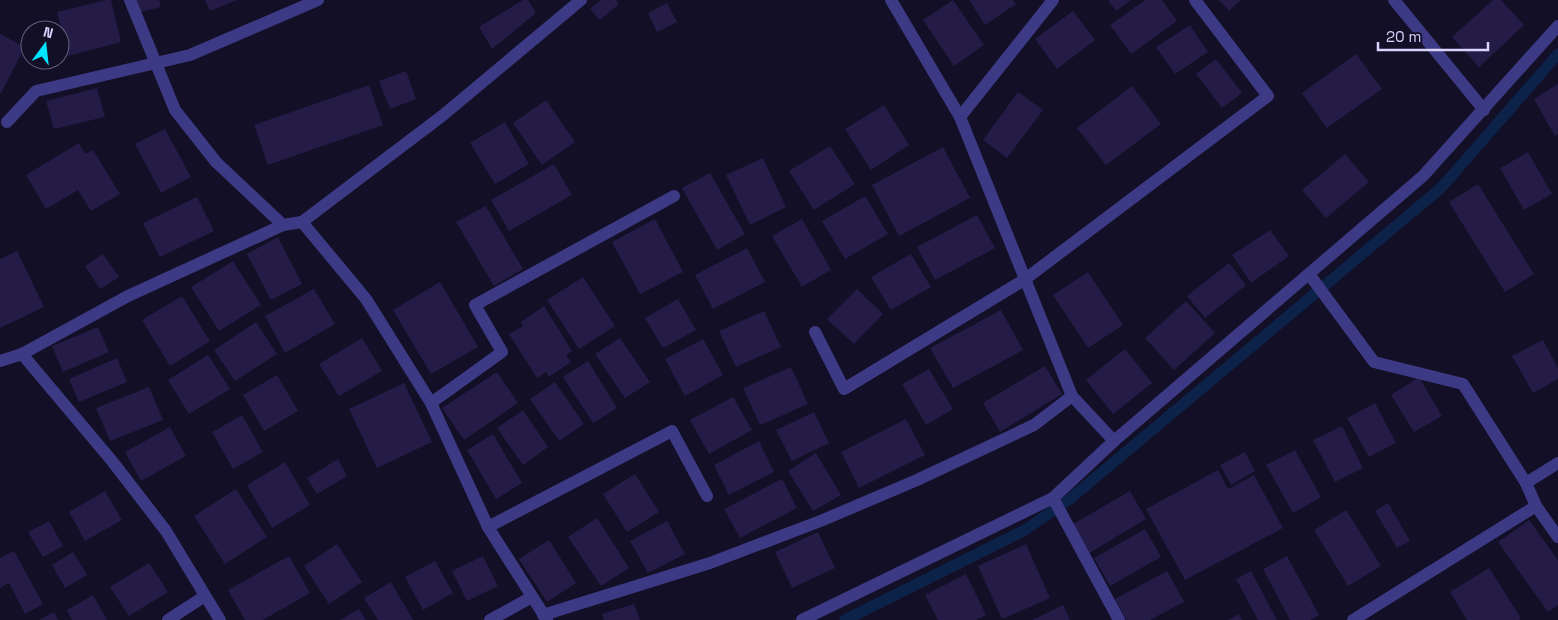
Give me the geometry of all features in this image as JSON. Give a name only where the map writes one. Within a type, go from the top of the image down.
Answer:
[{"type":"street","points":[[130,0],[154,64],[176,110],[216,162],[283,225]]},
{"type":"street","points":[[7,122],[36,92],[190,55],[318,0]]},
{"type":"street","points":[[0,361],[22,354],[128,296],[283,225],[302,222],[442,116],[581,0]]},
{"type":"street","points":[[891,0],[960,117],[1072,396],[1114,441]]},
{"type":"street","points":[[960,117],[1053,0]]},
{"type":"street","points":[[815,332],[844,389],[1024,280],[1268,96],[1195,0]]},
{"type":"street","points":[[1394,0],[1484,110]]},
{"type":"street","points":[[802,620],[1053,498],[1114,441],[1423,176],[1558,26]]},
{"type":"street","points":[[431,403],[502,352],[476,305],[674,196]]},
{"type":"street","points":[[302,222],[366,299],[431,403],[488,527],[545,618],[710,563],[823,520],[917,480],[1034,425],[1072,396]]},
{"type":"street","points":[[1309,274],[1374,362],[1463,384],[1526,483],[1536,506],[1558,537]]},
{"type":"street","points":[[22,354],[112,461],[166,531],[220,620]]},
{"type":"street","points":[[488,527],[672,431],[707,496]]},
{"type":"street","points":[[1526,483],[1558,464]]},
{"type":"street","points":[[1053,498],[1118,620]]},
{"type":"street","points":[[1353,620],[1536,506]]},
{"type":"street","points":[[168,620],[205,596]]},
{"type":"street","points":[[490,620],[532,596]]},
{"type":"building","points":[[111,0],[121,42],[70,55],[70,20],[59,20],[57,12]]},
{"type":"building","points":[[133,0],[159,0],[161,7],[136,13]]},
{"type":"building","points":[[205,0],[237,0],[210,11]]},
{"type":"building","points":[[523,0],[528,0],[536,13],[492,49],[479,27]]},
{"type":"building","points":[[601,0],[616,0],[619,4],[600,20],[590,9]]},
{"type":"building","points":[[953,0],[984,45],[954,66],[923,20]]},
{"type":"building","points":[[969,0],[1013,0],[1016,4],[985,25]]},
{"type":"building","points":[[1108,0],[1131,0],[1116,11]]},
{"type":"building","points":[[1145,0],[1162,0],[1177,21],[1131,54],[1110,25]]},
{"type":"building","points":[[1219,0],[1241,0],[1229,11]]},
{"type":"building","points":[[1493,0],[1501,0],[1524,25],[1479,67],[1452,37]]},
{"type":"building","points":[[667,3],[677,22],[657,32],[648,13]]},
{"type":"building","points":[[1073,11],[1095,40],[1057,69],[1035,39]]},
{"type":"building","points":[[1190,25],[1208,52],[1175,74],[1156,47]]},
{"type":"building","points":[[0,34],[20,44],[20,57],[0,95]]},
{"type":"building","points":[[1356,54],[1382,89],[1327,128],[1302,93]]},
{"type":"building","points":[[1216,59],[1242,93],[1222,108],[1196,74]]},
{"type":"building","points":[[406,71],[416,99],[390,109],[379,81]]},
{"type":"building","points":[[1558,84],[1558,134],[1555,136],[1534,99]]},
{"type":"building","points":[[369,85],[383,125],[268,165],[254,125]]},
{"type":"building","points":[[1132,86],[1161,124],[1106,165],[1077,128]]},
{"type":"building","points":[[97,88],[105,117],[54,129],[46,101]]},
{"type":"building","points":[[1018,92],[1043,110],[1007,158],[983,140]]},
{"type":"building","points":[[546,100],[575,142],[542,165],[513,123]]},
{"type":"building","points":[[884,105],[909,145],[871,170],[845,129]]},
{"type":"building","points":[[505,122],[529,164],[495,184],[470,143]]},
{"type":"building","points":[[165,129],[191,177],[161,193],[135,144]]},
{"type":"building","points":[[79,143],[85,154],[93,150],[120,194],[91,211],[78,190],[46,209],[26,175]]},
{"type":"building","points":[[830,146],[855,184],[814,210],[789,171]]},
{"type":"building","points":[[943,147],[970,198],[899,236],[872,185]]},
{"type":"building","points":[[1528,152],[1552,194],[1524,210],[1500,168]]},
{"type":"building","points":[[1345,154],[1369,182],[1326,218],[1302,190]]},
{"type":"building","points":[[763,158],[786,207],[750,225],[726,175]]},
{"type":"building","points":[[554,164],[572,195],[509,231],[491,200]]},
{"type":"building","points":[[710,173],[745,234],[717,250],[682,188]]},
{"type":"building","points":[[1478,184],[1534,274],[1505,292],[1449,202]]},
{"type":"building","points":[[865,196],[888,234],[845,259],[822,221]]},
{"type":"building","points":[[197,197],[214,231],[160,257],[143,223]]},
{"type":"building","points":[[486,206],[523,269],[494,286],[456,222]]},
{"type":"building","points":[[977,215],[995,248],[935,280],[917,247]]},
{"type":"building","points":[[655,219],[683,272],[640,294],[612,242]]},
{"type":"building","points":[[802,219],[831,270],[802,287],[772,236]]},
{"type":"building","points":[[1270,230],[1289,256],[1251,283],[1232,255]]},
{"type":"building","points":[[278,237],[302,284],[271,300],[247,254]]},
{"type":"building","points":[[747,248],[765,282],[713,309],[695,275]]},
{"type":"building","points":[[17,251],[44,307],[0,328],[0,259]]},
{"type":"building","points":[[103,254],[119,277],[100,289],[85,266]]},
{"type":"building","points":[[911,254],[931,287],[891,310],[871,277]]},
{"type":"building","points":[[233,261],[261,305],[219,331],[191,287]]},
{"type":"building","points":[[1229,263],[1246,285],[1205,318],[1187,296]]},
{"type":"building","points":[[1088,272],[1123,325],[1088,348],[1053,295]]},
{"type":"building","points":[[583,277],[615,326],[579,349],[547,300]]},
{"type":"building","points":[[440,282],[478,347],[431,374],[393,310]]},
{"type":"building","points":[[314,289],[335,324],[285,353],[265,316]]},
{"type":"building","points":[[857,289],[883,314],[854,344],[827,319]]},
{"type":"building","points":[[182,296],[210,341],[170,366],[142,320]]},
{"type":"building","points":[[678,299],[696,330],[663,348],[645,318]]},
{"type":"building","points":[[1186,301],[1215,333],[1174,370],[1145,338]]},
{"type":"building","points":[[544,306],[572,351],[566,355],[571,362],[549,377],[546,372],[537,378],[509,334],[523,326],[521,322]]},
{"type":"building","points":[[1001,310],[1023,350],[953,388],[930,348]]},
{"type":"building","points":[[764,311],[781,347],[736,367],[719,331]]},
{"type":"building","points":[[256,322],[277,354],[235,381],[214,350]]},
{"type":"building","points":[[98,327],[109,352],[63,372],[52,346]]},
{"type":"building","points":[[362,338],[382,371],[339,396],[319,364]]},
{"type":"building","points":[[620,338],[650,382],[625,398],[595,354]]},
{"type":"building","points":[[703,339],[723,375],[685,396],[665,359]]},
{"type":"building","points":[[1543,340],[1558,368],[1558,379],[1533,393],[1512,356]]},
{"type":"building","points":[[1125,349],[1152,383],[1113,414],[1086,380]]},
{"type":"building","points":[[208,355],[230,389],[189,414],[168,380]]},
{"type":"building","points":[[117,358],[127,382],[79,402],[69,379]]},
{"type":"building","points":[[588,361],[617,408],[593,423],[563,377]]},
{"type":"building","points":[[1045,366],[1062,394],[1000,432],[983,403]]},
{"type":"building","points":[[791,367],[808,404],[760,425],[743,388]]},
{"type":"building","points":[[929,369],[953,409],[926,425],[902,384]]},
{"type":"building","points":[[497,372],[518,403],[464,440],[442,408]]},
{"type":"building","points":[[277,375],[298,411],[264,431],[243,395]]},
{"type":"building","points":[[1419,377],[1442,416],[1414,432],[1391,395]]},
{"type":"building","points":[[555,382],[584,424],[559,441],[530,399]]},
{"type":"building","points":[[404,383],[432,442],[377,468],[349,409]]},
{"type":"building","points":[[149,387],[163,420],[110,441],[96,408]]},
{"type":"building","points":[[733,397],[752,430],[709,454],[690,420]]},
{"type":"building","points":[[1375,403],[1396,443],[1369,457],[1347,418]]},
{"type":"building","points":[[523,410],[548,447],[523,465],[497,428]]},
{"type":"building","points":[[814,412],[829,443],[792,461],[776,430]]},
{"type":"building","points":[[242,415],[263,452],[233,469],[212,432]]},
{"type":"building","points":[[906,419],[925,455],[859,488],[841,452]]},
{"type":"building","points":[[1342,426],[1363,468],[1335,482],[1313,440]]},
{"type":"building","points":[[170,427],[186,456],[141,481],[125,452]]},
{"type":"building","points":[[493,434],[522,483],[496,499],[467,450]]},
{"type":"building","points":[[759,441],[774,472],[729,495],[714,465]]},
{"type":"building","points":[[1295,450],[1321,497],[1293,513],[1266,465]]},
{"type":"building","points":[[1245,452],[1255,471],[1231,485],[1220,465]]},
{"type":"building","points":[[816,453],[841,495],[813,511],[788,471]]},
{"type":"building","points":[[338,459],[347,476],[317,494],[307,478]]},
{"type":"building","points":[[285,462],[310,505],[272,528],[247,485]]},
{"type":"building","points":[[1218,470],[1228,489],[1254,475],[1283,528],[1185,580],[1146,509]]},
{"type":"building","points":[[635,474],[659,512],[627,532],[603,494]]},
{"type":"building","points":[[782,479],[797,508],[740,538],[724,509]]},
{"type":"building","points":[[236,489],[267,537],[225,564],[194,516]]},
{"type":"building","points":[[105,491],[122,520],[85,541],[69,512]]},
{"type":"building","points":[[1130,491],[1146,519],[1086,555],[1068,527]]},
{"type":"building","points":[[1388,503],[1410,541],[1397,548],[1375,511]]},
{"type":"building","points":[[1346,510],[1381,566],[1348,586],[1314,530]]},
{"type":"building","points":[[597,518],[629,568],[601,586],[568,537]]},
{"type":"building","points":[[1529,520],[1558,560],[1558,605],[1548,612],[1498,542]]},
{"type":"building","points":[[49,521],[63,546],[43,557],[28,532]]},
{"type":"building","points":[[667,521],[685,554],[648,573],[630,541]]},
{"type":"building","points":[[1145,529],[1161,557],[1110,586],[1094,558]]},
{"type":"building","points":[[818,532],[835,568],[792,588],[775,552]]},
{"type":"building","points":[[549,540],[576,583],[547,602],[519,559]]},
{"type":"building","points":[[337,544],[362,582],[329,604],[304,566]]},
{"type":"building","points":[[1026,544],[1050,598],[1002,619],[978,566]]},
{"type":"building","points":[[14,551],[43,604],[25,614],[9,583],[0,588],[0,558]]},
{"type":"building","points":[[73,552],[87,575],[65,588],[52,565]]},
{"type":"building","points":[[289,556],[310,593],[263,620],[245,620],[228,590]]},
{"type":"building","points":[[483,556],[498,586],[467,601],[452,571]]},
{"type":"building","points":[[1287,556],[1319,615],[1310,620],[1290,620],[1263,569]]},
{"type":"building","points":[[435,561],[453,593],[423,610],[405,577]]},
{"type":"building","points":[[149,563],[168,592],[129,616],[110,587]]},
{"type":"building","points":[[1489,568],[1521,618],[1519,620],[1467,620],[1450,592]]},
{"type":"building","points":[[1167,571],[1184,602],[1150,620],[1126,620],[1115,599]]},
{"type":"building","points":[[1251,571],[1277,620],[1258,620],[1236,579]]},
{"type":"building","points":[[966,574],[986,615],[976,620],[938,620],[925,595]]},
{"type":"building","points":[[391,582],[413,620],[378,620],[364,598]]},
{"type":"building","points":[[93,595],[107,620],[72,620],[67,610]]},
{"type":"building","points":[[634,604],[640,620],[604,620],[602,614]]},
{"type":"building","points":[[1063,605],[1070,620],[1032,620]]},
{"type":"building","points":[[359,609],[366,620],[340,620]]},
{"type":"building","points":[[54,612],[58,620],[39,620]]},
{"type":"building","points":[[1239,614],[1242,620],[1228,620]]},
{"type":"waterway","points":[[845,620],[1025,530],[1071,498],[1441,188],[1558,54]]}]
